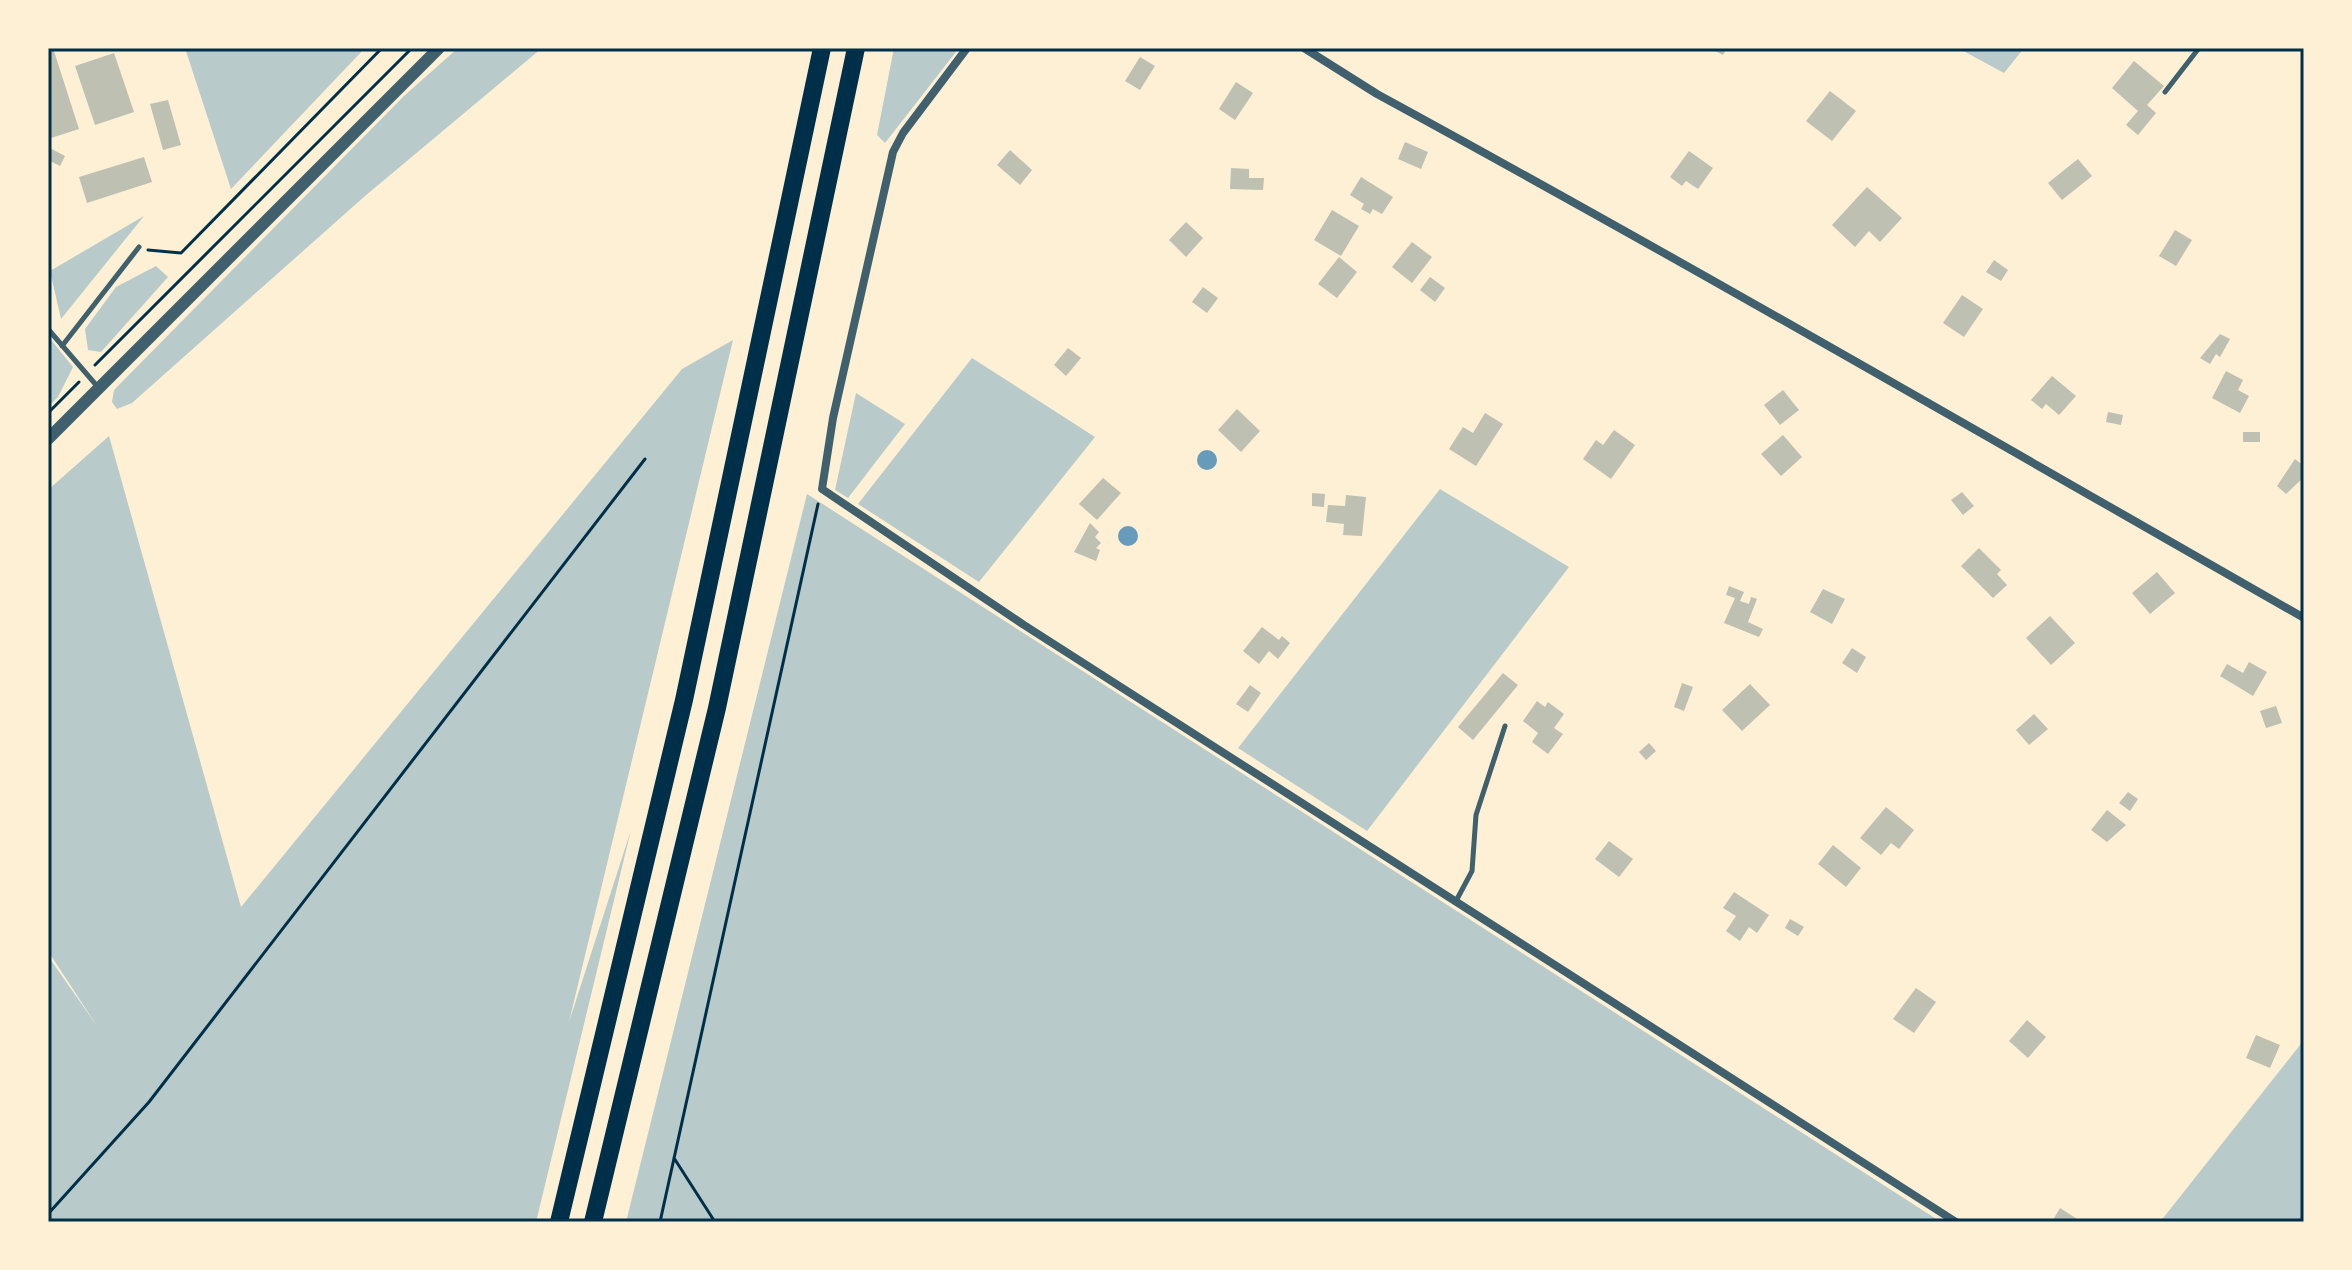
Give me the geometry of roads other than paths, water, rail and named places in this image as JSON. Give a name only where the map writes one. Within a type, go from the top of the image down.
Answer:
[{"type":"highway","points":[[559,1222],[684,700],[822,48]]},
{"type":"highway","points":[[593,1222],[717,708],[829,190],[856,48]]},
{"type":"street","points":[[48,439],[439,48]]},
{"type":"street","points":[[967,48],[903,133],[893,152],[833,418],[822,489],[1024,625],[1956,1222]]},
{"type":"street","points":[[1304,48],[1377,94],[2304,618]]},
{"type":"lane","points":[[2165,92],[2199,48]]},
{"type":"lane","points":[[62,346],[139,247]]},
{"type":"lane","points":[[48,329],[98,388]]},
{"type":"lane","points":[[1456,901],[1472,871],[1476,815],[1505,726]]},
{"type":"water","points":[[1207,450],[1214,453],[1217,460],[1214,467],[1207,470],[1200,467],[1197,460],[1200,453]]},
{"type":"water","points":[[1124,526],[1132,526],[1138,536],[1132,546],[1124,546],[1118,540],[1118,532]]}]
